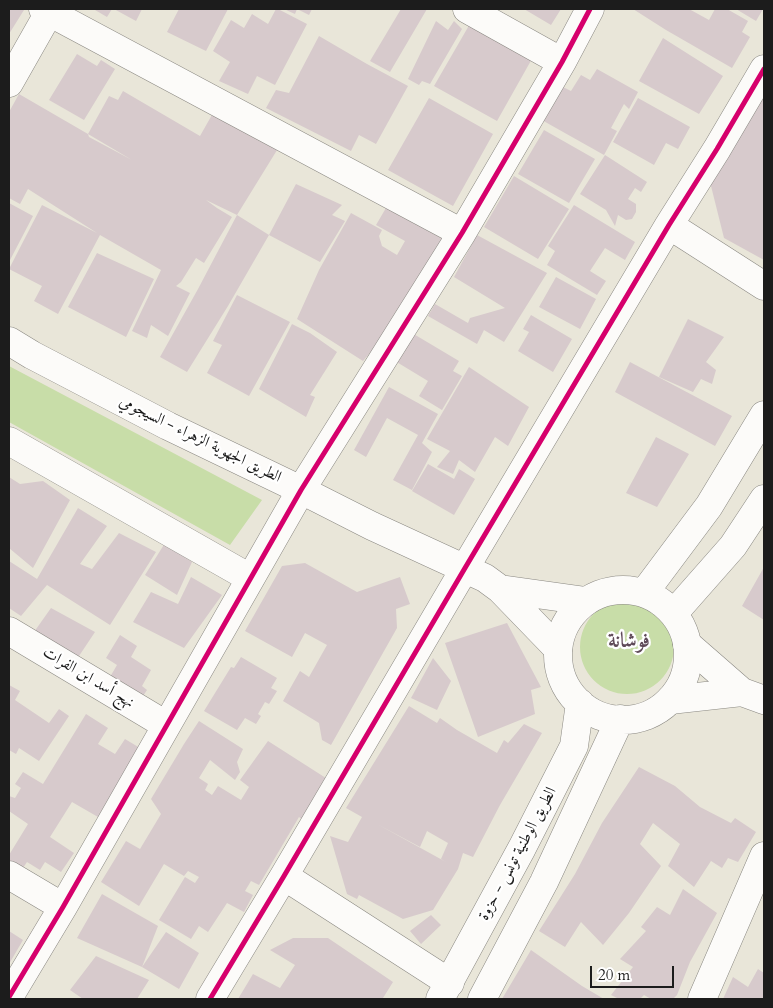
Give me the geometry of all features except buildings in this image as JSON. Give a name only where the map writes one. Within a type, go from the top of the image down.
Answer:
[{"type":"street","points":[[466,9],[562,62]]},
{"type":"street","points":[[9,997],[63,907],[301,490],[462,233],[562,62],[590,9]]},
{"type":"street","points":[[9,83],[48,10],[462,233]]},
{"type":"street","points":[[210,999],[465,568],[764,69]]},
{"type":"street","points":[[669,226],[764,286]]},
{"type":"street","name":"الطريق الجهوية الزهراء - السيجومي","points":[[9,341],[32,355],[168,426],[372,526],[485,578],[500,589],[558,649]]},
{"type":"street","points":[[644,593],[709,506],[764,415]]},
{"type":"street","points":[[9,441],[250,578]]},
{"type":"street","points":[[674,614],[733,546],[764,499]]},
{"type":"street","name":"الطريق الجهوية الزهراء - السيجومي","points":[[500,589],[586,601]]},
{"type":"street","points":[[624,590],[644,593],[660,601],[674,614],[682,628],[687,644],[687,664],[681,684],[670,700],[647,715],[620,720],[598,715],[580,703],[567,688],[559,669],[558,649],[562,630],[572,614],[586,601],[604,592],[624,590]]},
{"type":"street","name":"نهج أسد ابن الفرات","points":[[9,631],[166,725]]},
{"type":"street","points":[[687,644],[753,696]]},
{"type":"street","points":[[670,700],[753,696]]},
{"type":"street","name":"الطريق الوطنية تونس - حزوة","points":[[445,991],[522,848],[574,746],[580,703]]},
{"type":"street","name":"الطريق الوطنية تونس - حزوة","points":[[482,999],[544,882],[620,720]]},
{"type":"street","points":[[702,999],[764,856]]},
{"type":"street","points":[[9,875],[63,907]]},
{"type":"street","points":[[284,876],[445,991]]},
{"type":"green space","points":[[9,366],[262,500],[230,545],[9,422]]},
{"type":"green space","points":[[627,600],[645,604],[660,614],[670,629],[674,647],[670,665],[660,680],[645,690],[627,694],[609,690],[594,680],[584,665],[580,647],[584,629],[594,614],[609,604]]},
{"type":"cycle path","points":[[9,997],[63,907],[301,490],[462,233],[562,62],[590,9]]},
{"type":"cycle path","points":[[210,999],[669,225],[764,69]]},
{"type":"district","name":"فوشانة","points":[[629,642]]}]
